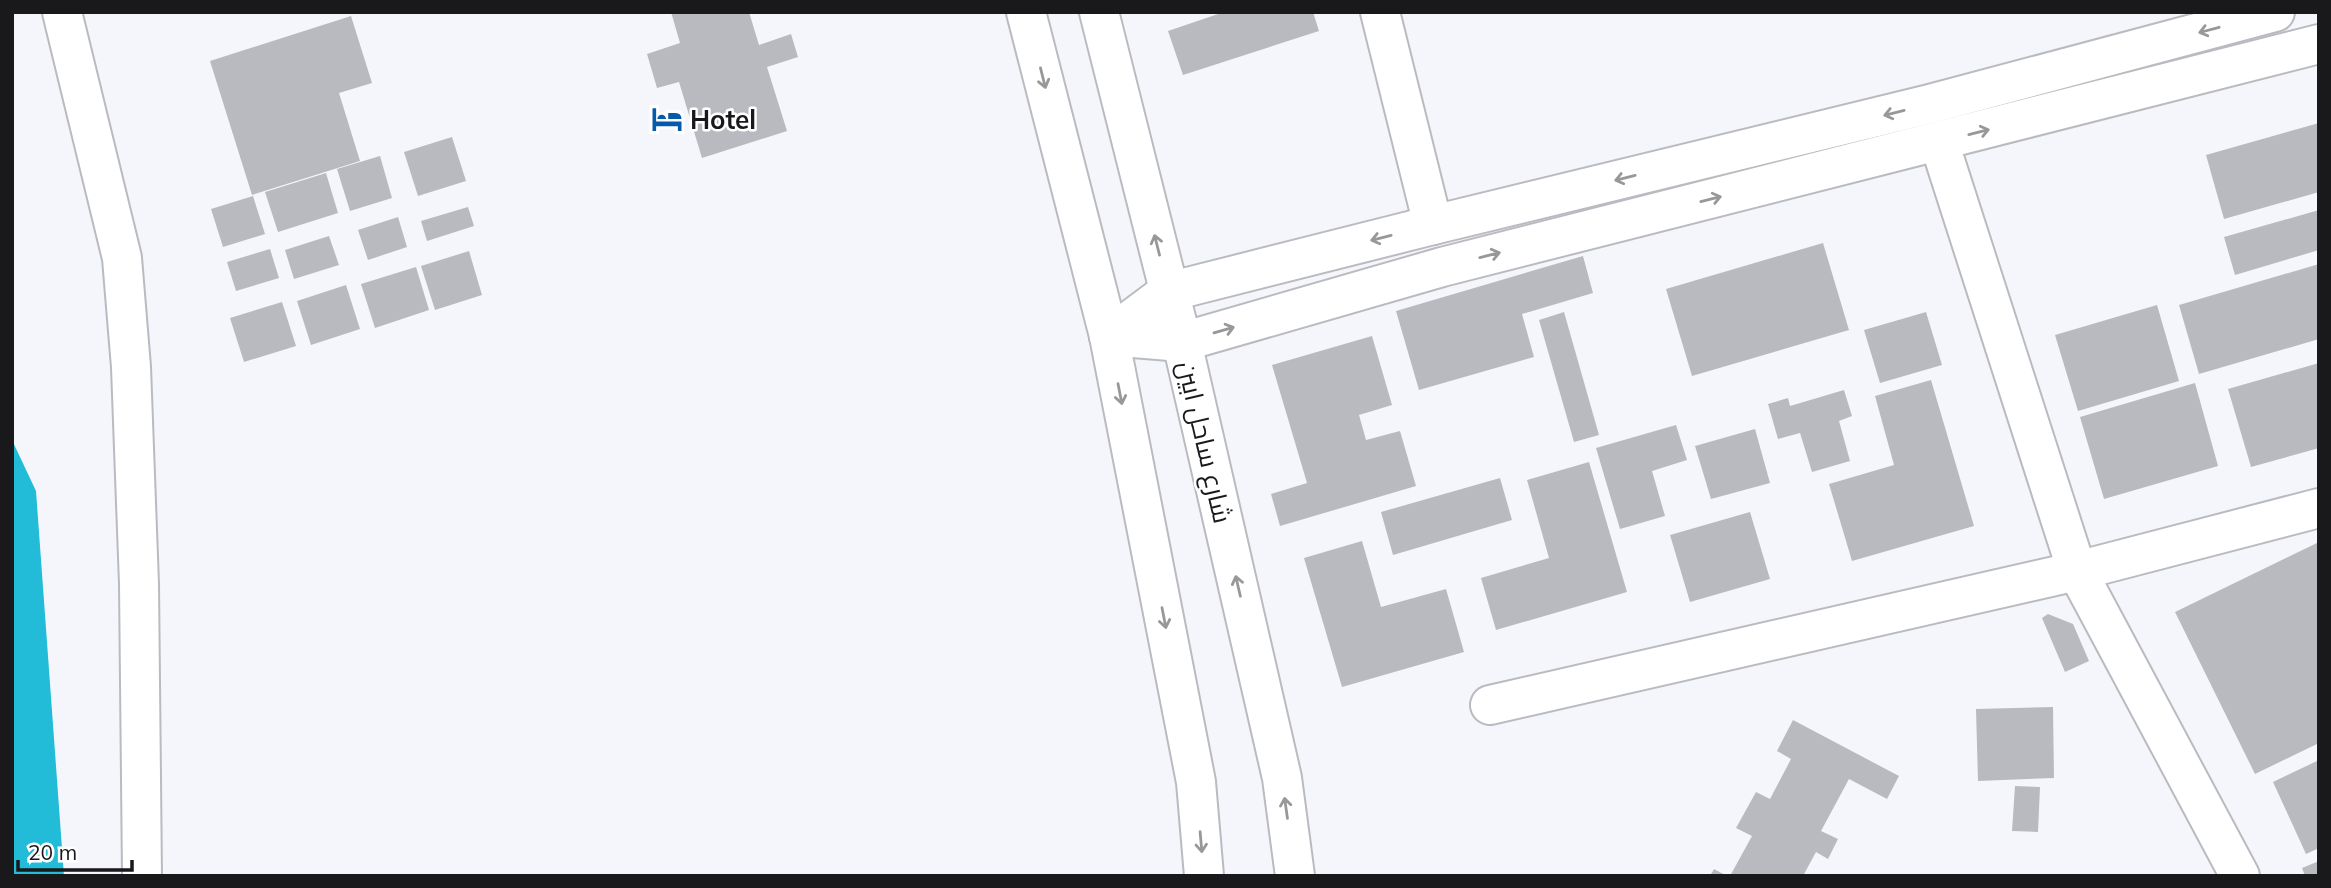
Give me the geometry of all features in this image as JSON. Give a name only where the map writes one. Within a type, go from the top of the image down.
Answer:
[{"type":"main road","points":[[62,12],[122,258],[131,367],[138,570],[142,876]]},
{"type":"main road","points":[[1026,12],[1109,336],[1196,782],[1204,876]]},
{"type":"main road","name":"شارع ساحل ابين","points":[[1100,12],[1182,342],[1282,778],[1295,876]]},
{"type":"main road","points":[[1380,12],[1442,267]]},
{"type":"main road","points":[[1109,336],[1168,292],[1930,104],[2275,12]]},
{"type":"main road","points":[[1109,336],[1182,342],[1442,267],[2319,44]]},
{"type":"main road","points":[[1930,104],[1939,142],[2077,571],[2239,876]]},
{"type":"main road","points":[[1490,705],[2077,571],[2319,509]]},
{"type":"water","points":[[12,440],[36,491],[64,876],[12,876]]},
{"type":"building","points":[[671,12],[749,12],[759,45],[791,34],[798,57],[767,67],[787,131],[702,158],[679,82],[657,88],[647,54],[680,43]]},
{"type":"building","points":[[1224,12],[1313,12],[1319,31],[1183,75],[1168,31]]},
{"type":"building","points":[[351,16],[372,83],[339,93],[360,161],[252,195],[210,61]]},
{"type":"building","points":[[2319,123],[2319,192],[2224,219],[2206,155]]},
{"type":"building","points":[[452,137],[466,181],[418,196],[404,152]]},
{"type":"building","points":[[380,156],[392,198],[350,211],[337,169]]},
{"type":"building","points":[[326,173],[338,213],[278,232],[265,192]]},
{"type":"building","points":[[253,196],[265,234],[223,247],[211,209]]},
{"type":"building","points":[[468,207],[474,226],[427,241],[421,221]]},
{"type":"building","points":[[2319,210],[2319,250],[2235,275],[2224,237]]},
{"type":"building","points":[[398,217],[407,247],[368,260],[358,230]]},
{"type":"building","points":[[329,236],[339,265],[294,279],[285,250]]},
{"type":"building","points":[[1823,243],[1849,330],[1692,376],[1666,289]]},
{"type":"building","points":[[270,249],[279,278],[236,291],[227,262]]},
{"type":"building","points":[[469,251],[482,295],[435,310],[421,266]]},
{"type":"building","points":[[1583,256],[1593,293],[1522,314],[1534,357],[1419,390],[1396,311]]},
{"type":"building","points":[[2319,264],[2319,339],[2199,374],[2179,305]]},
{"type":"building","points":[[416,267],[429,310],[375,328],[361,284]]},
{"type":"building","points":[[346,285],[360,329],[311,345],[297,301]]},
{"type":"building","points":[[282,302],[296,346],[244,362],[230,318]]},
{"type":"building","points":[[2157,305],[2179,381],[2078,411],[2055,335]]},
{"type":"building","points":[[1564,312],[1599,435],[1574,442],[1539,320]]},
{"type":"building","points":[[1926,312],[1942,365],[1880,383],[1864,330]]},
{"type":"building","points":[[1372,336],[1392,405],[1359,415],[1366,440],[1400,431],[1416,486],[1280,526],[1271,494],[1307,483],[1272,365]]},
{"type":"building","points":[[2319,363],[2319,448],[2251,467],[2228,389]]},
{"type":"building","points":[[1931,380],[1974,526],[1852,561],[1829,484],[1894,465],[1875,396]]},
{"type":"building","points":[[2195,383],[2218,466],[2104,499],[2080,417]]},
{"type":"building","points":[[1844,390],[1852,416],[1839,421],[1850,461],[1812,472],[1800,433],[1778,439],[1768,404],[1788,398],[1790,406]]},
{"type":"building","points":[[1676,425],[1687,460],[1652,471],[1665,516],[1620,529],[1596,448]]},
{"type":"building","points":[[1755,429],[1770,483],[1711,499],[1695,446]]},
{"type":"building","points":[[1589,462],[1627,592],[1496,630],[1481,578],[1549,558],[1527,480]]},
{"type":"building","points":[[1500,478],[1512,520],[1393,555],[1381,512]]},
{"type":"building","points":[[1750,512],[1770,579],[1690,602],[1670,535]]},
{"type":"building","points":[[1362,541],[1381,607],[1446,589],[1464,652],[1342,687],[1304,558]]},
{"type":"building","points":[[2319,542],[2319,743],[2255,774],[2175,612]]},
{"type":"building","points":[[2048,614],[2073,624],[2089,661],[2065,672],[2042,618]]},
{"type":"building","points":[[2053,707],[2054,778],[1978,781],[1976,709]]},
{"type":"building","points":[[1793,720],[1899,776],[1887,799],[1849,779],[1821,831],[1838,839],[1828,859],[1816,852],[1803,876],[1730,876],[1752,836],[1736,828],[1756,792],[1770,799],[1791,759],[1777,751]]},
{"type":"building","points":[[2319,760],[2319,848],[2306,854],[2273,782]]},
{"type":"building","points":[[2015,786],[2040,787],[2038,832],[2012,831]]},
{"type":"building","points":[[2319,861],[2319,876],[2305,876],[2302,868]]},
{"type":"building","points":[[1714,869],[1727,876],[1710,876]]},
{"type":"place","name":"Hotel","points":[[667,119]]}]
